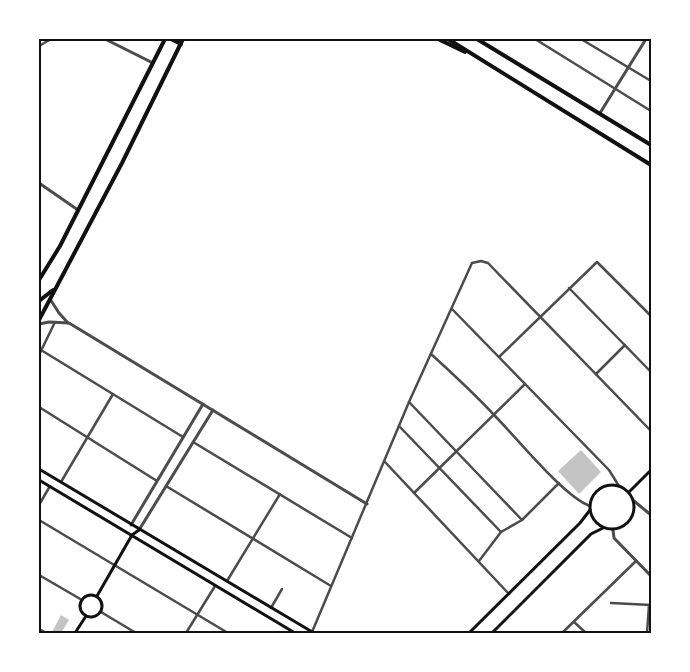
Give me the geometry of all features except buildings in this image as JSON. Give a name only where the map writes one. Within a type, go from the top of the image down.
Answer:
[{"type":"main road","points":[[39,280],[60,246],[166,39]]},
{"type":"main road","points":[[171,39],[181,44]]},
{"type":"main road","points":[[39,320],[122,163],[183,39]]},
{"type":"main road","points":[[438,39],[482,61]]},
{"type":"main road","points":[[448,39],[651,165]]},
{"type":"main road","points":[[477,39],[651,145]]},
{"type":"main road","points":[[39,301],[56,289]]},
{"type":"main road","points":[[39,468],[139,530],[313,633]]},
{"type":"main road","points":[[629,492],[651,470]]},
{"type":"main road","points":[[39,480],[294,633]]},
{"type":"main road","points":[[470,633],[580,523],[590,508],[593,495],[602,487],[619,486],[629,492],[634,501],[634,512],[628,523],[613,530],[603,528],[594,521],[590,508]]},
{"type":"main road","points":[[131,525],[132,535]]},
{"type":"main road","points":[[492,633],[591,534],[603,528]]},
{"type":"main road","points":[[97,596],[132,535],[139,530]]},
{"type":"main road","points":[[89,595],[97,596],[102,603],[101,612],[94,617],[86,616],[80,609],[82,600],[89,595]]},
{"type":"main road","points":[[75,633],[86,616]]},
{"type":"street","points":[[39,46],[51,39]]},
{"type":"street","points":[[106,39],[153,64]]},
{"type":"street","points":[[486,43],[489,39]]},
{"type":"street","points":[[535,39],[651,111]]},
{"type":"street","points":[[581,39],[651,82]]},
{"type":"street","points":[[600,114],[646,39]]},
{"type":"street","points":[[39,183],[78,210]]},
{"type":"street","points":[[313,633],[409,402],[472,263],[481,261],[488,263],[651,431]]},
{"type":"street","points":[[499,357],[597,262],[651,316]]},
{"type":"street","points":[[569,288],[651,372]]},
{"type":"street","points":[[50,299],[59,314],[69,323],[367,504]]},
{"type":"street","points":[[452,309],[609,470],[619,486]]},
{"type":"street","points":[[39,355],[55,322]]},
{"type":"street","points":[[39,324],[69,323]]},
{"type":"street","points":[[596,374],[625,345]]},
{"type":"street","points":[[41,350],[183,437]]},
{"type":"street","points":[[431,354],[494,414],[559,483],[580,503],[590,508]]},
{"type":"street","points":[[414,493],[525,384]]},
{"type":"street","points":[[61,482],[113,394]]},
{"type":"street","points":[[409,402],[522,520]]},
{"type":"street","points":[[131,525],[203,404]]},
{"type":"street","points":[[39,407],[157,481]]},
{"type":"street","points":[[139,530],[213,410]]},
{"type":"street","points":[[399,426],[501,532]]},
{"type":"street","points":[[193,442],[352,538]]},
{"type":"street","points":[[385,462],[509,594]]},
{"type":"street","points":[[479,561],[501,532],[522,520],[559,483]]},
{"type":"street","points":[[39,505],[50,486]]},
{"type":"street","points":[[166,486],[331,586]]},
{"type":"street","points":[[227,581],[280,494]]},
{"type":"street","points":[[634,501],[651,515]]},
{"type":"street","points":[[39,520],[228,633]]},
{"type":"street","points":[[613,530],[614,538],[651,576]]},
{"type":"street","points":[[562,633],[636,561]]},
{"type":"street","points":[[39,575],[82,600]]},
{"type":"street","points":[[186,633],[215,586]]},
{"type":"street","points":[[271,608],[282,589]]},
{"type":"street","points":[[611,603],[650,605],[647,633]]},
{"type":"street","points":[[101,612],[136,633]]},
{"type":"street","points":[[574,622],[586,633]]},
{"type":"street","points":[[39,629],[46,633]]},
{"type":"street","points":[[621,633],[629,633]]}]
